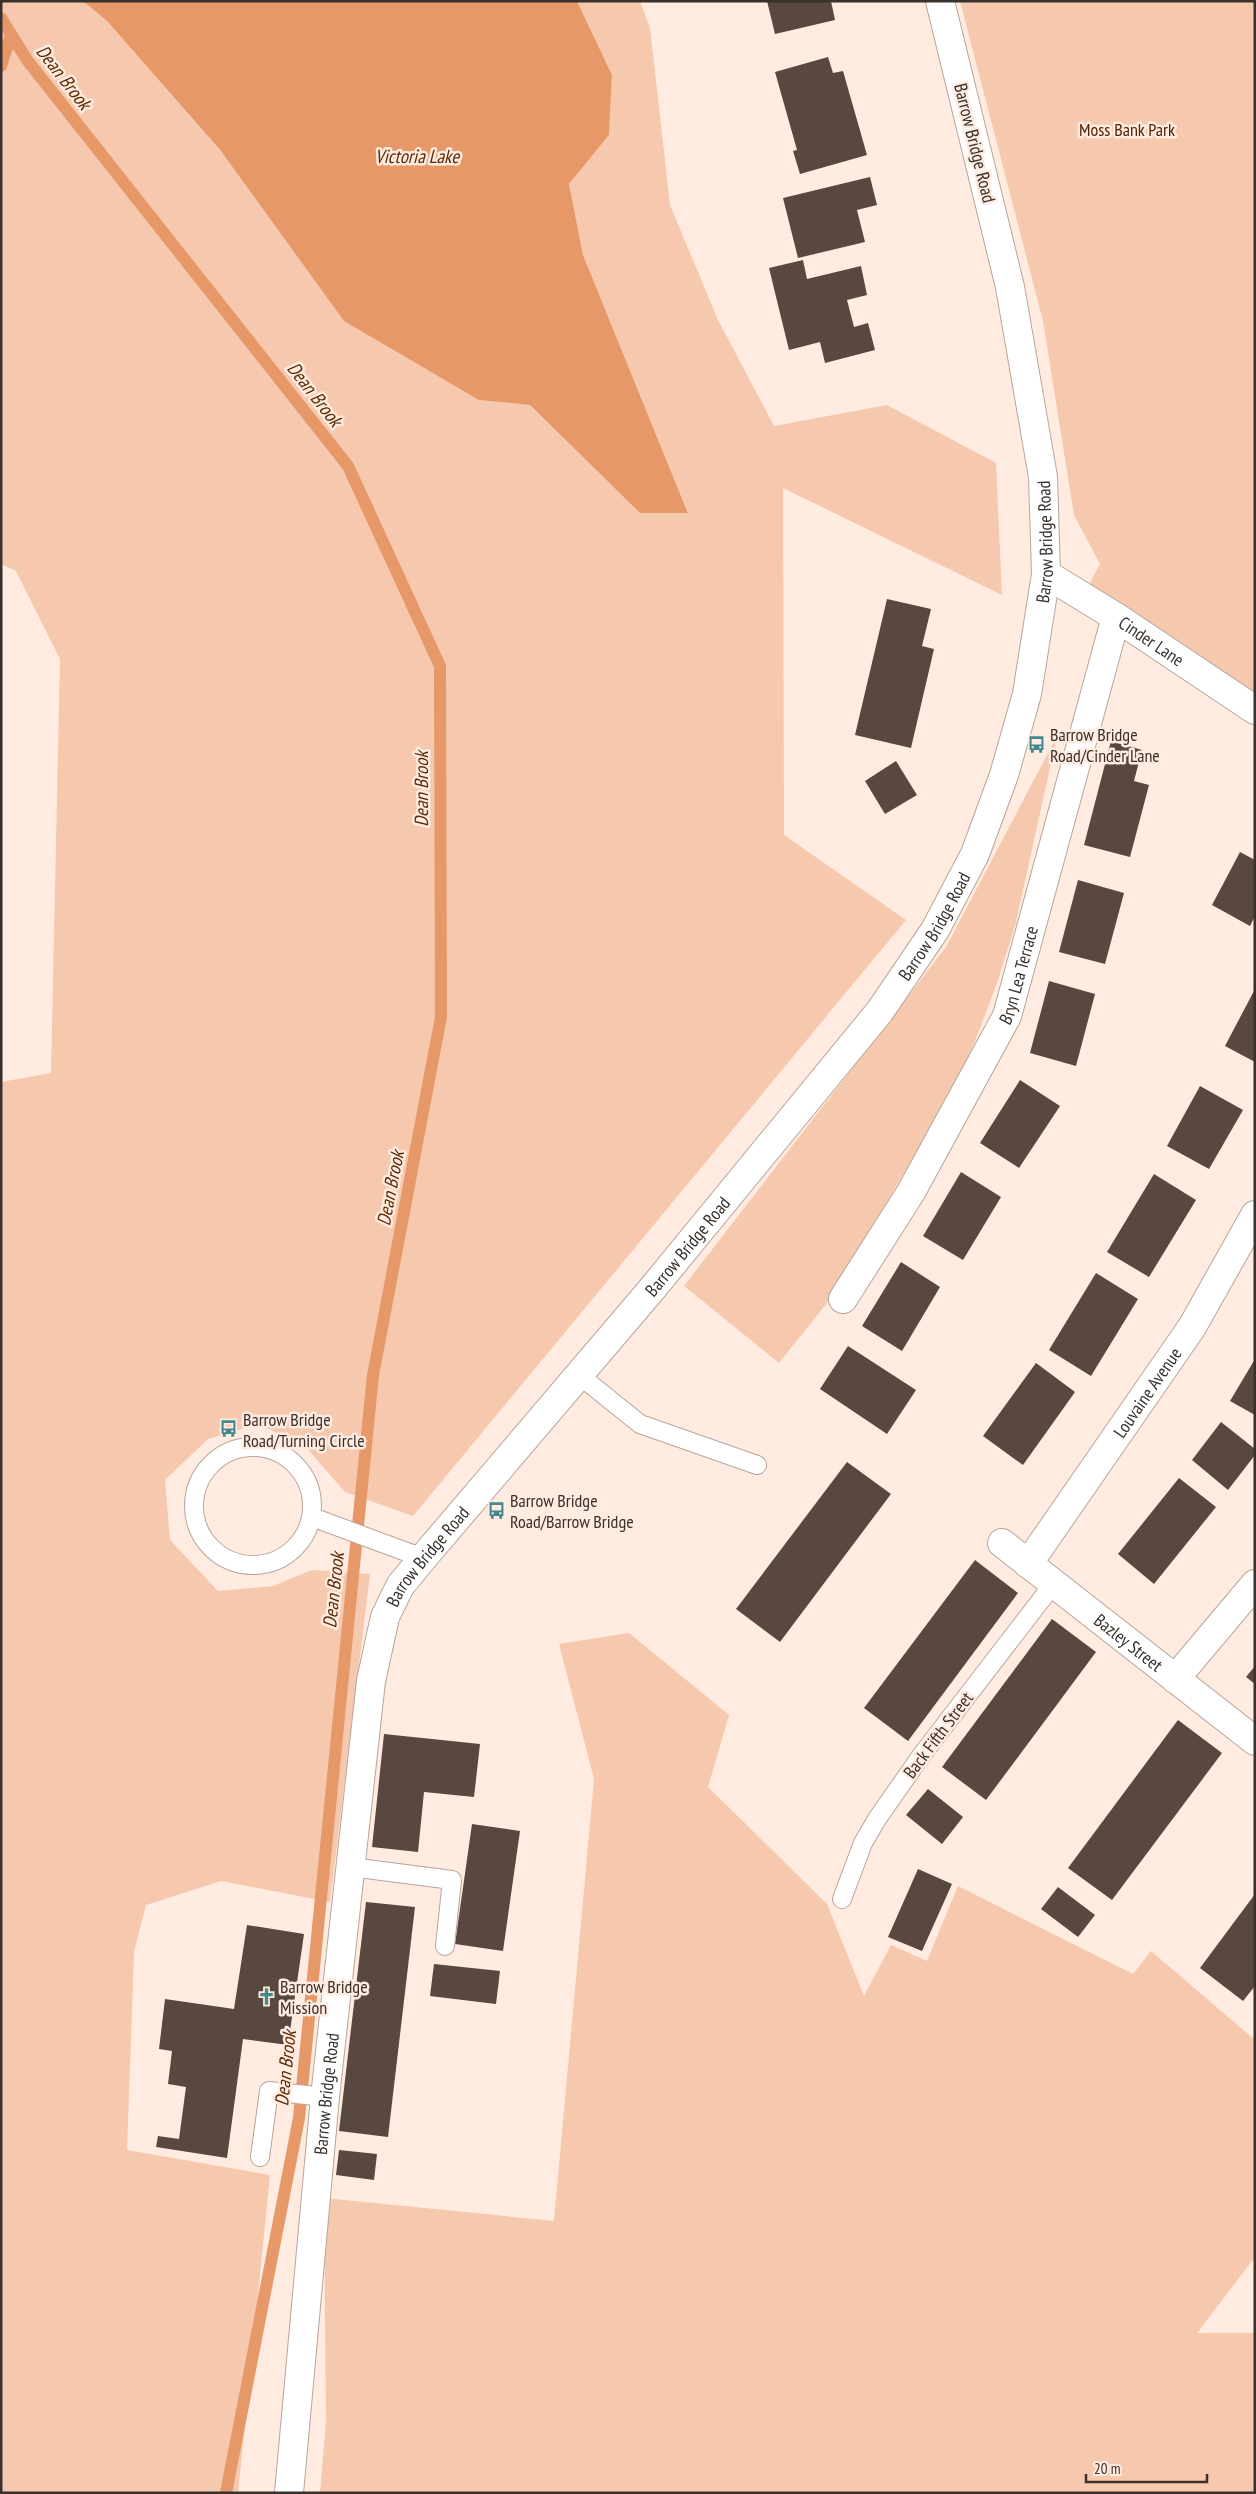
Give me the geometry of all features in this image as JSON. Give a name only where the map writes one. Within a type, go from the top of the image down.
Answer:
[{"type":"street","name":"Barrow Bridge Road","points":[[289,2493],[325,2097],[371,1681],[385,1618],[400,1586],[579,1375],[880,1011],[934,930],[975,854],[1004,775],[1027,694],[1046,574],[1043,477],[1010,287],[940,1]]},
{"type":"street","name":"Cinder Lane","points":[[1046,574],[1116,617],[1255,710]]},
{"type":"street","name":"Bryn Lea Terrace","points":[[843,1299],[911,1192],[1007,1016],[1116,617]]},
{"type":"street","name":"Louvaine Avenue","points":[[1028,1564],[1192,1328],[1255,1215]]},
{"type":"street","name":"Bazley Street","points":[[1002,1543],[1255,1741]]},
{"type":"street","points":[[1175,1679],[1255,1584]]},
{"type":"lane","points":[[579,1375],[640,1424],[756,1465]]},
{"type":"lane","points":[[260,1447],[279,1453],[294,1464],[306,1479],[312,1498],[312,1517],[304,1535],[292,1551],[275,1561],[256,1565],[237,1563],[219,1554],[205,1540],[197,1522],[194,1502],[199,1484],[209,1467],[223,1455],[241,1448],[260,1447]]},
{"type":"lane","points":[[312,1517],[424,1558]]},
{"type":"lane","name":"Back Fifth Street","points":[[842,1899],[863,1843],[876,1819],[921,1756],[1054,1583]]},
{"type":"lane","points":[[351,1867],[452,1880],[445,1946]]},
{"type":"lane","points":[[260,2157],[268,2091],[325,2097]]},
{"type":"green space","points":[[1,1],[83,1],[107,21],[221,151],[479,400],[530,405],[640,513],[688,512],[583,255],[569,184],[609,135],[612,75],[577,1],[640,1],[650,28],[670,205],[718,320],[774,426],[887,405],[996,463],[1002,595],[783,488],[784,835],[906,920],[413,1516],[345,1492],[304,1445],[258,1424],[208,1439],[165,1480],[170,1540],[218,1591],[273,1586],[312,1570],[370,1574],[330,1902],[221,1881],[146,1905],[134,1952],[127,2150],[270,2175],[238,2493],[1,2493],[1,1082],[51,1073],[60,659],[16,571],[1,564]]},
{"type":"green space","name":"Moss Bank Park","points":[[960,1],[1255,1],[1255,706],[1083,596],[1100,564],[1074,515],[1043,321]]},
{"type":"green space","points":[[1057,736],[1015,926],[997,983],[963,1073],[827,1303],[779,1363],[684,1286],[946,947]]},
{"type":"green space","points":[[629,1633],[729,1715],[708,1787],[827,1904],[864,1996],[891,1945],[927,1961],[958,1886],[1133,1974],[1151,1951],[1255,2040],[1255,2257],[1197,2333],[1255,2333],[1255,2493],[320,2493],[326,2422],[324,2198],[554,2221],[594,1779],[559,1644]]},
{"type":"water","name":"Victoria Lake","points":[[83,1],[577,1],[612,75],[609,135],[569,184],[583,255],[688,513],[640,513],[530,405],[479,400],[344,321],[221,151],[107,21]]},
{"type":"building","points":[[767,1],[831,1],[835,20],[775,34]]},
{"type":"building","points":[[828,57],[833,73],[843,71],[867,155],[800,174],[793,151],[797,150],[775,72]]},
{"type":"building","points":[[870,177],[877,205],[857,210],[865,242],[798,258],[783,198]]},
{"type":"building","points":[[803,260],[807,279],[861,266],[867,295],[847,300],[854,327],[868,323],[875,350],[825,363],[820,342],[789,350],[769,268]]},
{"type":"building","points":[[887,599],[931,609],[922,646],[934,649],[911,748],[855,735]]},
{"type":"building","points":[[1111,741],[1142,750],[1134,781],[1149,785],[1130,857],[1084,845]]},
{"type":"building","points":[[896,761],[917,795],[885,814],[865,781]]},
{"type":"building","points":[[1240,852],[1255,860],[1255,916],[1250,926],[1212,905]]},
{"type":"building","points":[[1078,880],[1124,893],[1105,964],[1059,952]]},
{"type":"building","points":[[1049,981],[1095,994],[1076,1066],[1030,1053]]},
{"type":"building","points":[[1255,989],[1255,1062],[1225,1046]]},
{"type":"building","points":[[1020,1080],[1060,1106],[1019,1168],[980,1143]]},
{"type":"building","points":[[1200,1086],[1243,1110],[1209,1169],[1167,1146]]},
{"type":"building","points":[[961,1172],[1001,1197],[963,1260],[923,1236]]},
{"type":"building","points":[[1154,1174],[1196,1200],[1149,1277],[1107,1252]]},
{"type":"building","points":[[901,1262],[940,1287],[902,1351],[862,1326]]},
{"type":"building","points":[[1096,1273],[1138,1299],[1091,1376],[1049,1350]]},
{"type":"building","points":[[848,1346],[916,1390],[887,1434],[820,1389]]},
{"type":"building","points":[[1255,1359],[1255,1415],[1230,1401]]},
{"type":"building","points":[[1036,1363],[1075,1392],[1023,1465],[983,1436]]},
{"type":"building","points":[[1221,1422],[1255,1449],[1255,1455],[1228,1490],[1192,1460]]},
{"type":"building","points":[[847,1462],[891,1494],[780,1642],[736,1609]]},
{"type":"building","points":[[1179,1478],[1216,1507],[1154,1584],[1118,1554]]},
{"type":"building","points":[[975,1560],[1018,1593],[908,1741],[864,1708]]},
{"type":"building","points":[[1052,1619],[1096,1652],[986,1800],[942,1767]]},
{"type":"building","points":[[1255,1666],[1255,1684],[1246,1677]]},
{"type":"building","points":[[1178,1720],[1222,1753],[1112,1900],[1068,1868]]},
{"type":"building","points":[[384,1734],[480,1744],[474,1797],[424,1792],[418,1852],[372,1847]]},
{"type":"building","points":[[928,1789],[963,1817],[942,1844],[906,1815]]},
{"type":"building","points":[[472,1824],[520,1831],[503,1951],[455,1944]]},
{"type":"building","points":[[918,1869],[952,1884],[922,1951],[888,1937]]},
{"type":"building","points":[[1058,1887],[1095,1915],[1078,1937],[1041,1909]]},
{"type":"building","points":[[1255,1894],[1255,1986],[1243,2001],[1200,1968]]},
{"type":"building","points":[[366,1902],[415,1907],[388,2137],[339,2131]]},
{"type":"building","points":[[247,1925],[304,1934],[288,2045],[243,2039],[227,2158],[156,2147],[158,2136],[179,2139],[186,2087],[168,2084],[172,2051],[159,2049],[165,1999],[234,2009]]},
{"type":"building","points":[[434,1964],[500,1971],[496,2004],[430,1996]]},
{"type":"building","points":[[339,2150],[377,2154],[374,2180],[336,2175]]},
{"type":"waterway","name":"Dean Brook","points":[[1,18],[27,60],[348,466],[440,666],[441,1017],[373,1375],[299,2118],[226,2493]]},
{"type":"waterway","points":[[1,66],[11,35]]},
{"type":"place","name":"Barrow Bridge Road/Cinder Lane","points":[[1036,744]]},
{"type":"place","name":"Barrow Bridge Road/Turning Circle","points":[[229,1429]]},
{"type":"place","name":"Barrow Bridge Road/Barrow Bridge","points":[[496,1510]]},
{"type":"place","name":"Barrow Bridge Mission","points":[[266,1996]]}]
